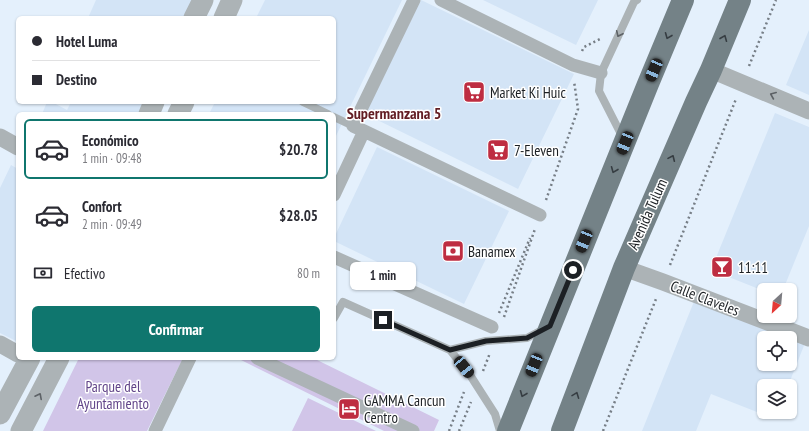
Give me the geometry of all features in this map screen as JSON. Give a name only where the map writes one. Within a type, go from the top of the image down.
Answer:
[{"type":"main road","points":[[508,431],[683,0]]},
{"type":"main road","name":"Avenida Tulum","points":[[562,431],[624,268],[740,0]]},
{"type":"street","points":[[195,16],[203,0]]},
{"type":"street","points":[[225,16],[232,0]]},
{"type":"street","points":[[336,190],[359,129],[414,0]]},
{"type":"street","points":[[441,0],[572,65],[601,73]]},
{"type":"street","points":[[711,70],[743,82],[809,111]]},
{"type":"street","points":[[359,129],[540,214]]},
{"type":"street","points":[[0,138],[16,146]]},
{"type":"street","points":[[336,258],[492,327]]},
{"type":"street","name":"Calle Claveles","points":[[624,268],[809,338]]},
{"type":"street","points":[[0,344],[16,352]]},
{"type":"street","points":[[0,414],[25,360]]},
{"type":"street","points":[[21,431],[58,360]]},
{"type":"street","points":[[155,431],[189,360]]},
{"type":"street","points":[[261,360],[413,431]]},
{"type":"lane","points":[[625,143],[599,91],[601,73],[634,2],[637,0]]},
{"type":"lane","points":[[307,104],[324,112]]},
{"type":"lane","points":[[336,118],[359,129]]},
{"type":"lane","points":[[336,314],[343,302],[450,350],[470,375],[495,414],[500,431]]},
{"type":"lane","points":[[450,350],[486,341],[527,338],[550,326]]},
{"type":"path","points":[[603,431],[776,0]]},
{"type":"shaded area","points":[[96,0],[195,0],[187,16],[89,16]]},
{"type":"shaded area","points":[[265,0],[402,0],[336,136],[336,112],[210,112],[214,104],[336,104],[336,16],[257,16]]},
{"type":"shaded area","points":[[421,0],[574,74],[518,189],[365,114]]},
{"type":"shaded area","points":[[483,0],[598,0],[576,45]]},
{"type":"shaded area","points":[[809,30],[809,95],[786,85]]},
{"type":"shaded area","points":[[46,104],[56,104],[67,110],[70,104],[145,104],[142,112],[43,112]]},
{"type":"shaded area","points":[[775,113],[809,127],[809,226],[786,283],[757,283],[757,288],[711,270]]},
{"type":"shaded area","points":[[377,147],[509,211],[464,304],[336,242],[336,234]]},
{"type":"shaded area","points":[[11,165],[16,168],[16,341],[0,333],[0,188]]},
{"type":"shaded area","points":[[695,299],[775,331],[757,331],[757,371],[794,371],[791,379],[757,379],[757,412],[711,394],[696,431],[642,431]]},
{"type":"shaded area","points":[[797,340],[805,343],[797,363]]},
{"type":"green space","name":"Parque del Ayuntamiento","points":[[78,360],[182,360],[147,431],[43,431]]},
{"type":"green space","points":[[241,360],[317,360],[439,420],[434,431],[384,431]]},
{"type":"green space","points":[[308,398],[376,431],[292,431]]},
{"type":"place","name":"Market Ki Huic","points":[[474,92]]},
{"type":"place","name":"7-Eleven","points":[[498,150]]},
{"type":"place","name":"Banamex","points":[[453,251]]},
{"type":"place","name":"11:11","points":[[722,267]]},
{"type":"place","name":"GAMMA Cancun Centro","points":[[349,409]]},
{"type":"district","name":"Supermanzana 5","points":[[394,113]]},
{"type":"route","points":[[383,320],[450,350],[486,341],[527,338],[550,326],[573,270]]}]
